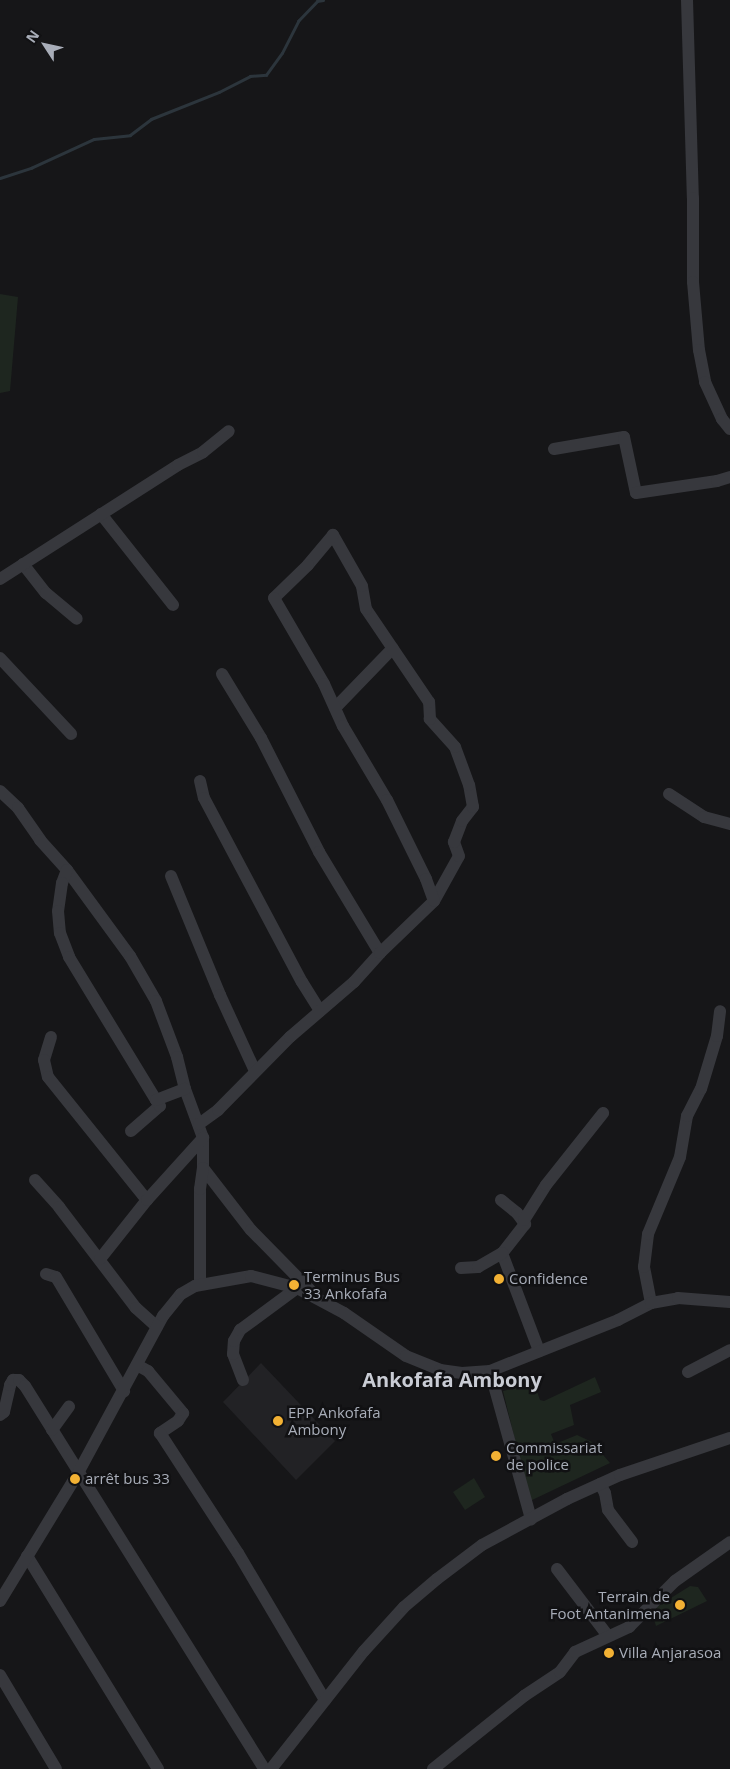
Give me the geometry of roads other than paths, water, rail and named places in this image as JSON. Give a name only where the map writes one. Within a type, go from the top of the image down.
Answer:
[{"type":"street","points":[[687,0],[693,198],[692,282],[699,350],[705,382],[722,419],[730,429]]},
{"type":"street","points":[[0,579],[178,465],[203,452],[229,431]]},
{"type":"street","points":[[554,448],[624,437],[636,494],[717,481],[730,477]]},
{"type":"street","points":[[101,514],[173,605]]},
{"type":"street","points":[[198,1124],[218,1110],[255,1070],[354,982],[380,953],[434,901],[459,856],[454,842],[462,821],[473,807],[469,785],[455,748],[430,719],[429,702],[366,610],[362,586],[333,535],[308,565],[274,598],[324,684],[342,726],[388,800],[426,879],[434,901]]},
{"type":"street","points":[[23,564],[46,593],[77,619]]},
{"type":"street","points":[[335,708],[393,648]]},
{"type":"street","points":[[0,658],[71,734]]},
{"type":"street","points":[[222,674],[261,738],[319,852],[380,953]]},
{"type":"street","points":[[200,780],[204,798],[302,982],[320,1011]]},
{"type":"street","points":[[0,790],[18,808],[40,840],[67,870],[130,956],[156,1001],[177,1057],[185,1089],[203,1138],[203,1168],[200,1189],[200,1284]]},
{"type":"street","points":[[669,794],[704,817],[730,824]]},
{"type":"street","points":[[67,870],[62,883],[58,911],[60,933],[69,957],[160,1106],[131,1131]]},
{"type":"street","points":[[171,876],[220,995],[255,1070]]},
{"type":"street","points":[[651,1303],[644,1267],[648,1234],[680,1157],[687,1116],[701,1089],[717,1036],[720,1011]]},
{"type":"street","points":[[51,1037],[44,1060],[48,1077],[147,1200]]},
{"type":"street","points":[[156,1100],[185,1089]]},
{"type":"street","points":[[461,1268],[478,1267],[502,1253],[520,1232],[525,1224],[524,1220],[546,1185],[603,1113]]},
{"type":"street","points":[[100,1259],[147,1200],[203,1138]]},
{"type":"street","points":[[203,1168],[252,1230],[320,1301]]},
{"type":"street","points":[[35,1180],[59,1207],[136,1308],[157,1327]]},
{"type":"street","points":[[501,1200],[524,1220]]},
{"type":"street","points":[[502,1253],[539,1351]]},
{"type":"street","points":[[46,1274],[56,1277],[124,1391]]},
{"type":"street","points":[[0,1601],[78,1473],[157,1327],[181,1294],[200,1284],[251,1276],[297,1288],[344,1313],[406,1356],[452,1372],[462,1373],[490,1371],[618,1320],[651,1303],[678,1298],[730,1302]]},
{"type":"street","points":[[243,1380],[233,1354],[234,1341],[240,1330],[297,1288]]},
{"type":"street","points":[[688,1372],[730,1350]]},
{"type":"street","points":[[137,1365],[148,1370],[183,1413],[178,1421],[160,1433],[238,1553],[325,1700]]},
{"type":"street","points":[[490,1371],[531,1519]]},
{"type":"street","points":[[0,1415],[4,1412],[10,1385],[14,1380],[18,1380],[25,1386],[264,1769]]},
{"type":"street","points":[[52,1430],[69,1407]]},
{"type":"street","points":[[271,1769],[364,1651],[404,1607],[437,1578],[482,1545],[600,1484],[730,1438]]},
{"type":"street","points":[[600,1484],[605,1493],[608,1510],[632,1542]]},
{"type":"street","points":[[433,1769],[524,1696],[560,1672],[575,1652],[629,1627],[675,1581],[730,1542]]},
{"type":"street","points":[[27,1556],[158,1769]]},
{"type":"street","points":[[557,1569],[608,1636]]},
{"type":"street","points":[[0,1675],[56,1769]]},
{"type":"waterway","points":[[0,178],[31,168],[94,139],[130,135],[151,119],[219,92],[250,76],[266,75],[282,53],[298,21],[317,1],[323,0]]},
{"type":"place","name":"Confidence","points":[[499,1279]]},
{"type":"place","name":"Terminus Bus 33 Ankofafa","points":[[294,1285]]},
{"type":"place","name":"EPP Ankofafa Ambony","points":[[278,1421]]},
{"type":"place","name":"Commissariat de police","points":[[496,1456]]},
{"type":"place","name":"arrêt bus 33","points":[[75,1479]]},
{"type":"place","name":"Terrain de Foot Antanimena","points":[[680,1605]]},
{"type":"place","name":"Villa Anjarasoa","points":[[609,1653]]},
{"type":"district","name":"Ankofafa Ambony","points":[[452,1379]]}]
